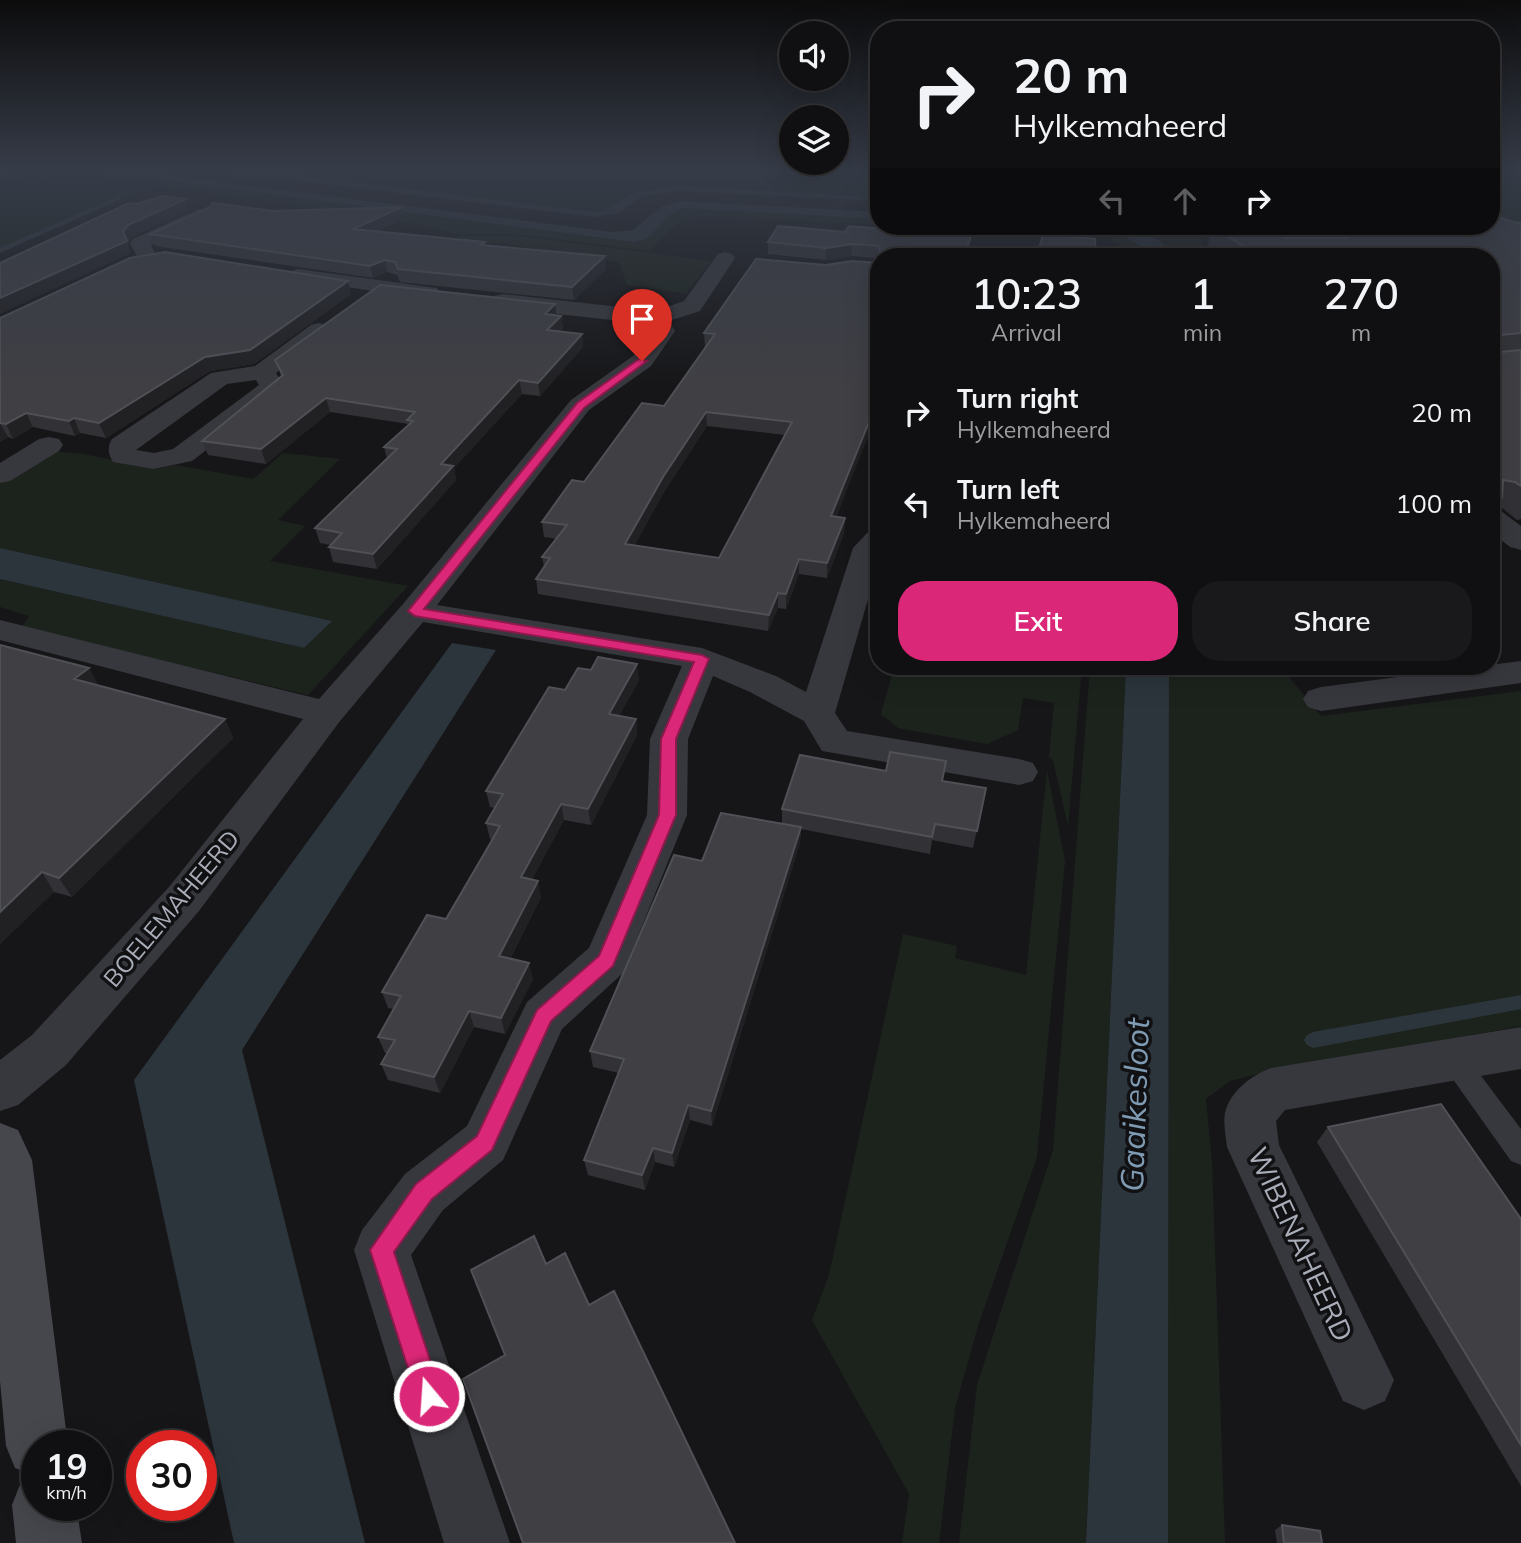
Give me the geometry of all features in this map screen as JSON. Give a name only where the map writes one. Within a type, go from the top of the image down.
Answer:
[{"type":"street","points":[[142,242],[137,261],[169,256]]},
{"type":"street","points":[[485,299],[656,318],[692,306],[715,258],[750,261]]},
{"type":"street","points":[[357,302],[401,271]]},
{"type":"street","points":[[273,272],[445,295]]},
{"type":"street","points":[[262,372],[273,387],[182,455],[155,461],[123,456],[122,445],[220,378],[262,372],[337,317]]},
{"type":"street","name":"BOELEMAHEERD","points":[[0,1089],[49,1050],[184,899],[327,713],[415,611],[580,405],[642,361],[664,331],[656,318]]},
{"type":"street","points":[[0,475],[49,445]]},
{"type":"street","points":[[1500,524],[1521,541]]},
{"type":"street","points":[[817,713],[870,546]]},
{"type":"street","points":[[415,611],[702,659],[763,684],[817,713],[835,742],[1019,772]]},
{"type":"street","points":[[0,630],[327,713]]},
{"type":"street","points":[[477,1543],[382,1250],[424,1192],[485,1143],[544,1016],[607,960],[667,815],[669,739],[702,659]]},
{"type":"street","points":[[1500,674],[1521,671]]},
{"type":"street","points":[[1321,699],[1492,675]]},
{"type":"street","name":"WIBENAHEERD","points":[[1364,1380],[1253,1147],[1250,1114],[1271,1090],[1521,1048]]},
{"type":"street","points":[[0,1147],[6,1160],[35,1430]]},
{"type":"street","points":[[46,1521],[49,1543]]},
{"type":"lane","points":[[1454,1060],[1521,1152]]},
{"type":"shaded area","points":[[0,242],[25,242],[0,253]]},
{"type":"shaded area","points":[[446,242],[566,242],[711,261],[686,294],[627,285],[619,262],[500,243],[440,245]]},
{"type":"shaded area","points":[[579,242],[658,242],[650,251]]},
{"type":"shaded area","points":[[1115,242],[1134,242],[1142,248],[1122,248]]},
{"type":"shaded area","points":[[1202,242],[1202,248],[1165,248],[1160,243]]},
{"type":"shaded area","points":[[51,451],[84,454],[156,469],[176,465],[253,479],[283,453],[340,459],[278,520],[305,526],[270,561],[408,586],[308,695],[22,627],[29,616],[0,607],[0,579],[304,648],[331,621],[0,548],[0,482]]},
{"type":"shaded area","points":[[892,675],[1081,675],[1068,826],[1053,760],[1049,757],[1054,703],[1023,698],[1018,730],[987,744],[898,728],[881,714]]},
{"type":"shaded area","points":[[1089,675],[1126,675],[1086,1543],[959,1543],[977,1385],[1053,1150]]},
{"type":"shaded area","points":[[1169,675],[1288,675],[1321,716],[1521,691],[1521,1026],[1262,1073],[1230,1081],[1206,1099],[1212,1162],[1225,1543],[1168,1543]]},
{"type":"shaded area","points":[[1047,770],[1065,861],[1037,1157],[978,1326],[955,1408],[939,1543],[902,1543],[909,1494],[812,1320],[829,1275],[903,934],[957,946],[955,958],[1026,975]]},
{"type":"water","points":[[1134,242],[1160,242],[1165,248],[1142,248]]},
{"type":"water","points":[[0,548],[332,621],[304,648],[0,579]]},
{"type":"water","points":[[452,643],[496,650],[242,1050],[365,1543],[234,1543],[217,1464],[217,1430],[210,1430],[134,1080]]},
{"type":"water","name":"Gaaikesloot","points":[[1126,675],[1169,675],[1168,1543],[1086,1543]]},
{"type":"building","points":[[45,242],[125,242],[0,298],[0,263]]},
{"type":"building","points":[[205,242],[485,242],[481,245],[605,256],[572,287],[398,269],[395,262],[385,260],[370,266]]},
{"type":"building","points":[[768,242],[969,242],[967,248],[879,248],[852,244],[826,248]]},
{"type":"building","points":[[1041,242],[1095,242],[1096,248],[1039,248]]},
{"type":"building","points":[[1236,242],[1521,242],[1521,333],[1500,335],[1500,248],[1245,248]]},
{"type":"building","points":[[165,252],[348,281],[250,350],[205,357],[99,423],[26,413],[6,424],[0,423],[0,318],[130,258]]},
{"type":"building","points":[[756,259],[826,265],[852,261],[870,262],[870,422],[831,516],[845,518],[827,563],[799,559],[786,594],[778,593],[769,615],[536,579],[550,558],[542,557],[567,525],[542,522],[572,480],[584,482],[642,403],[664,406],[715,334],[704,333]],"holes":[[[706,412],[792,422],[719,558],[625,544],[663,477]]]},
{"type":"building","points":[[380,285],[555,304],[545,314],[561,316],[547,330],[582,334],[538,383],[519,380],[441,464],[453,466],[373,554],[329,547],[342,533],[315,528],[397,449],[384,447],[413,421],[407,420],[415,412],[326,398],[261,449],[202,441],[283,375],[275,360]]},
{"type":"building","points":[[1521,350],[1521,486],[1503,480],[1502,497],[1500,352]]},
{"type":"building","points":[[0,645],[89,668],[74,679],[225,719],[59,878],[42,872],[0,912]]},
{"type":"building","points":[[598,657],[637,664],[609,714],[636,719],[588,809],[561,804],[521,877],[538,881],[499,956],[529,963],[501,1018],[469,1011],[434,1077],[381,1064],[395,1040],[378,1037],[401,996],[382,992],[427,915],[446,919],[500,826],[486,823],[503,794],[486,791],[549,687],[565,690],[578,668],[591,670]]},
{"type":"building","points":[[890,752],[946,761],[942,781],[986,788],[977,831],[935,824],[932,837],[782,809],[800,755],[886,771]]},
{"type":"building","points":[[721,813],[801,827],[711,1111],[688,1105],[672,1153],[653,1148],[642,1175],[584,1160],[624,1059],[590,1051],[674,855],[702,861]]},
{"type":"building","points":[[1441,1104],[1521,1219],[1521,1445],[1328,1127]]},
{"type":"building","points":[[534,1236],[546,1264],[565,1253],[589,1305],[614,1291],[735,1543],[523,1543],[463,1379],[505,1355],[471,1270]]},
{"type":"building","points":[[1282,1525],[1320,1531],[1322,1543],[1284,1543]]},
{"type":"waterway","points":[[0,251],[20,242]]},
{"type":"waterway","points":[[1313,1040],[1521,1002]]},
{"type":"route","points":[[429,1396],[382,1250],[424,1192],[485,1143],[544,1016],[607,960],[667,815],[669,739],[702,659],[415,611],[580,405],[642,361]]}]
